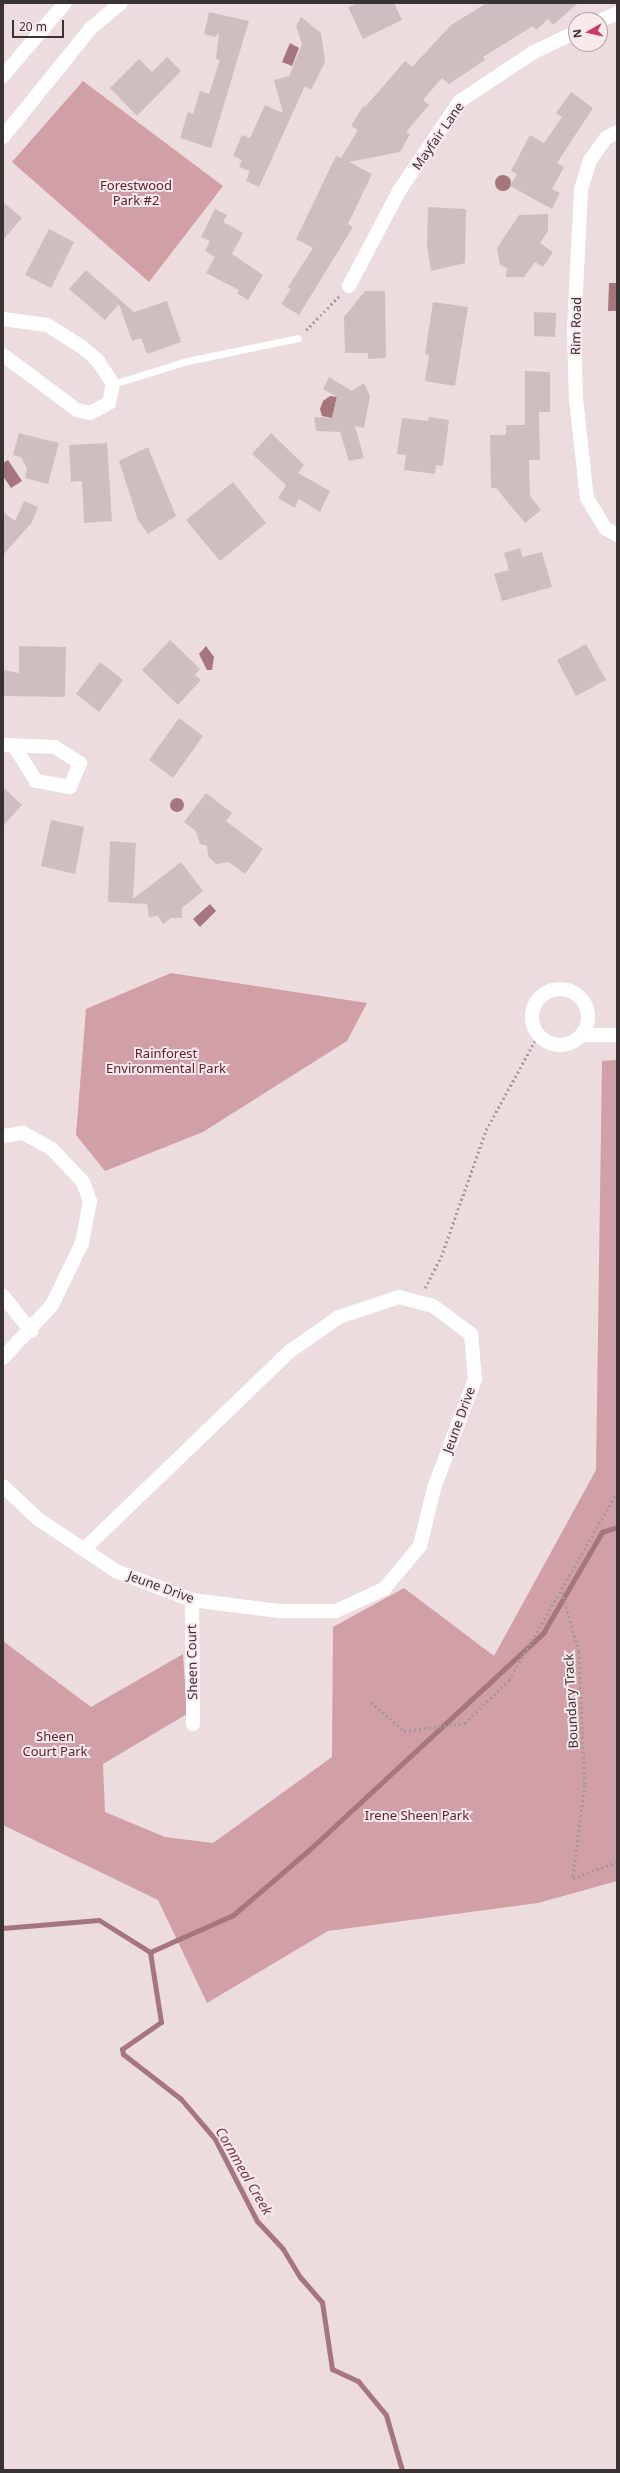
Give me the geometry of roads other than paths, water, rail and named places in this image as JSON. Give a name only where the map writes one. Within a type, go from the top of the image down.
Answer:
[{"type":"street","points":[[3,76],[65,3]]},
{"type":"street","points":[[3,137],[90,29],[121,3]]},
{"type":"street","name":"Mayfair Lane","points":[[349,286],[399,191],[460,100],[534,52],[568,36]]},
{"type":"street","name":"Rim Road","points":[[611,532],[588,498],[576,399],[574,329],[581,190],[590,160],[606,138],[617,132]]},
{"type":"street","points":[[3,318],[47,325],[98,361],[113,384],[109,404],[90,413],[77,410],[3,355]]},
{"type":"street","points":[[582,1035],[587,1027],[587,1007],[574,992],[555,989],[546,992],[533,1007],[533,1027],[538,1035],[560,1046],[582,1035],[617,1035]]},
{"type":"street","points":[[3,1136],[23,1133],[52,1149],[83,1182],[90,1201],[82,1243],[52,1305],[31,1331],[3,1358]]},
{"type":"street","points":[[3,1296],[31,1331]]},
{"type":"street","name":"Jeune Drive","points":[[3,1486],[38,1519],[116,1571],[192,1600],[279,1611],[336,1611],[384,1589],[420,1546],[434,1488],[475,1379],[471,1334],[433,1306],[398,1297],[339,1317],[290,1351],[84,1549]]},
{"type":"street","name":"Sheen Court","points":[[192,1600],[193,1724]]},
{"type":"lane","points":[[113,384],[188,361],[298,338]]},
{"type":"waterway","points":[[150,1952],[233,1915],[310,1849],[543,1633],[602,1532],[617,1527]]},
{"type":"waterway","name":"Cornmeal Creek","points":[[3,1928],[99,1920],[150,1952],[161,2022],[122,2049],[123,2054],[181,2099],[215,2139],[257,2221],[283,2249],[300,2277],[322,2302],[332,2369],[358,2381],[386,2415],[402,2470]]},
{"type":"park label","name":"Forestwood Park #2","points":[[136,194]]},
{"type":"park label","name":"Rainforest Environmental Park","points":[[166,1062]]},
{"type":"park label","name":"Sheen Court Park","points":[[55,1744]]},
{"type":"park label","name":"Irene Sheen Park","points":[[417,1815]]}]
